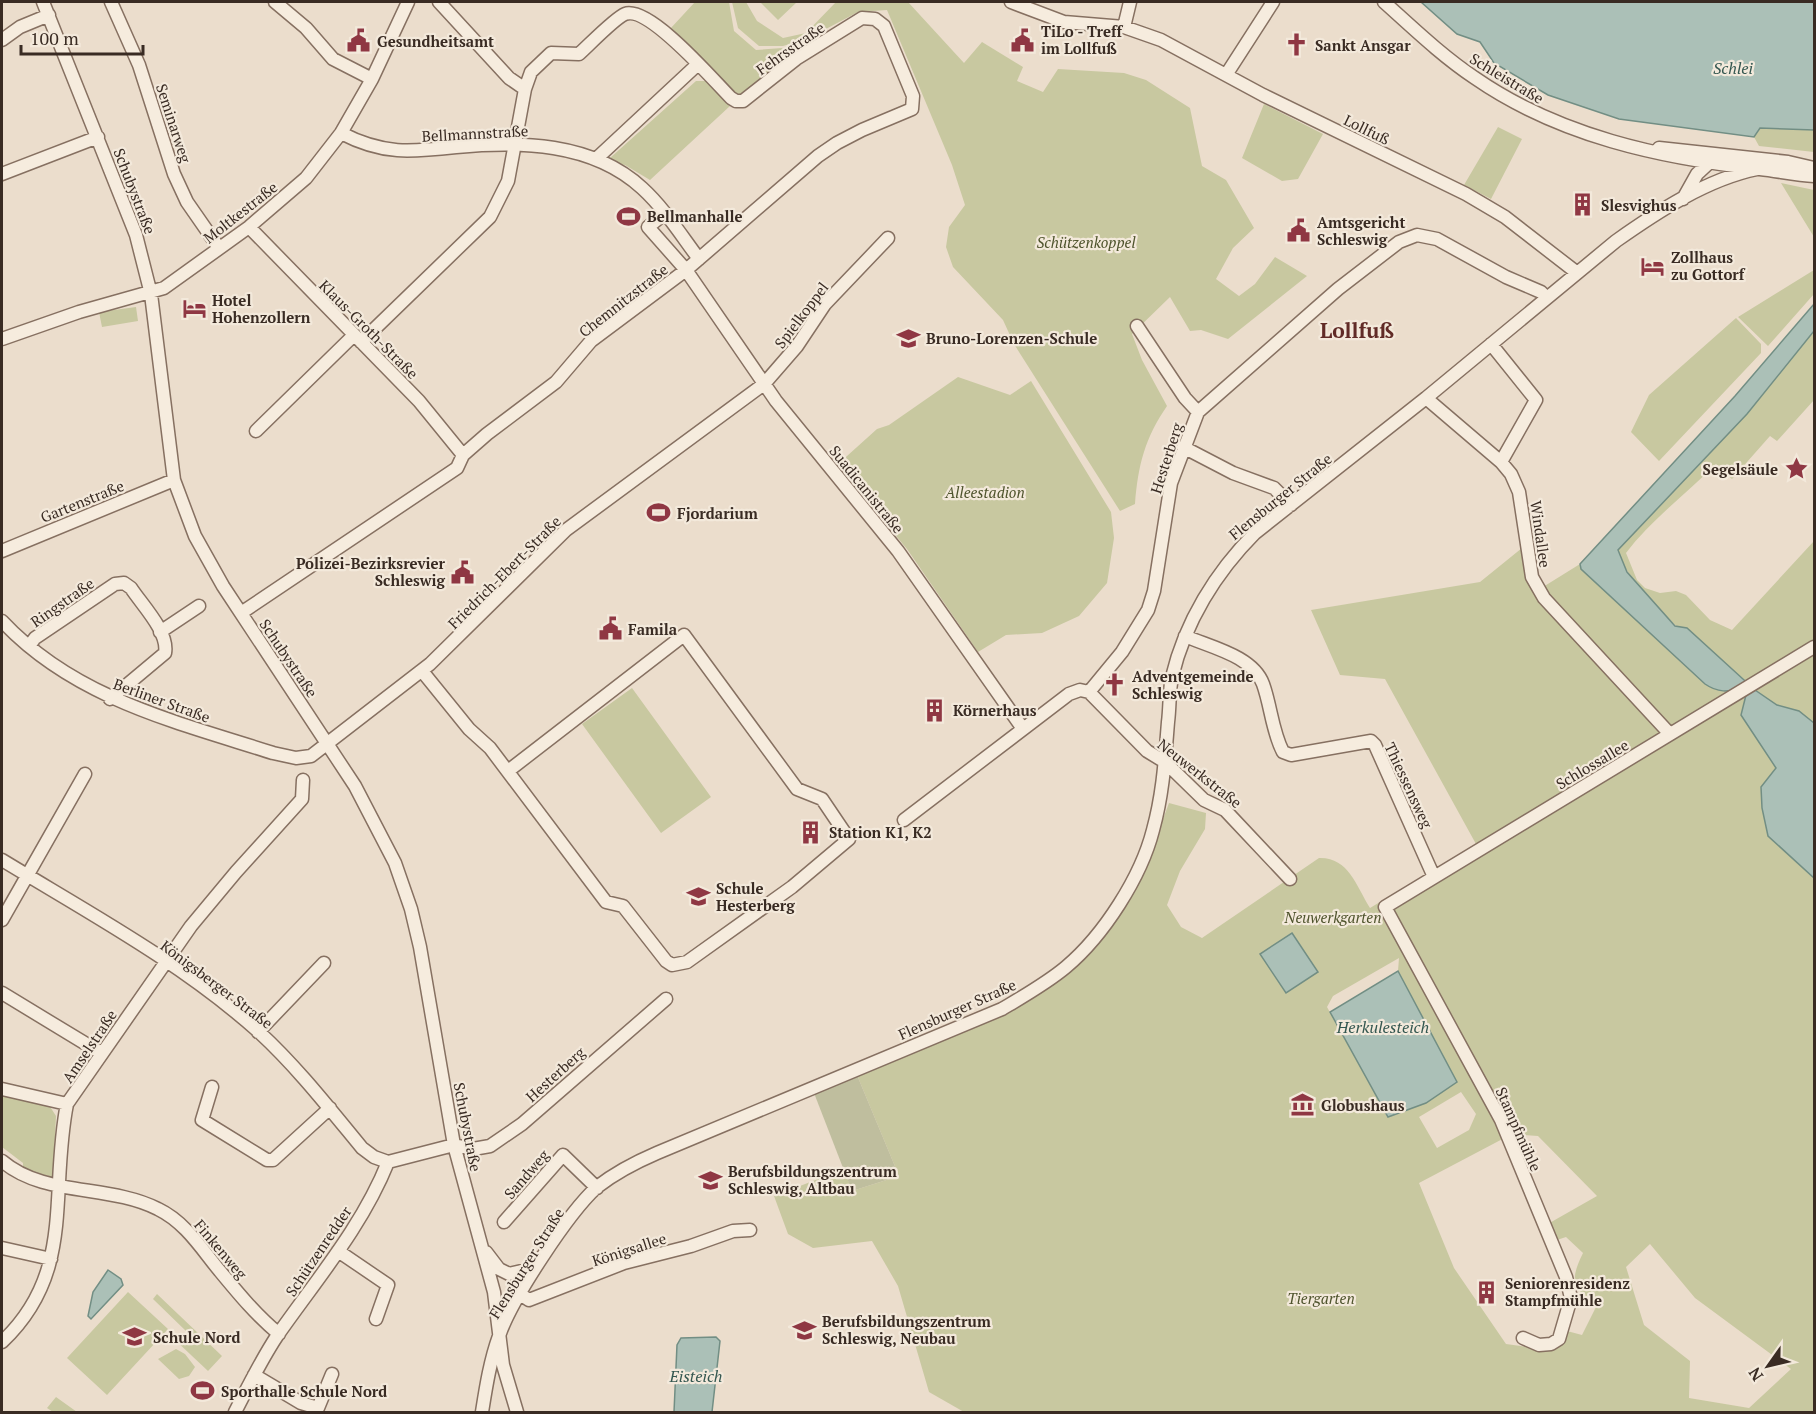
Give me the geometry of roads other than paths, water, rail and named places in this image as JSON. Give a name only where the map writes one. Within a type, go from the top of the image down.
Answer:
[{"type":"street","name":"Schubystraße","points":[[43,2],[136,235],[151,294],[174,480],[199,544],[241,614],[328,744],[379,828],[395,863],[411,909],[424,968],[454,1145],[494,1292],[503,1365],[517,1413]]},
{"type":"street","name":"Seminarweg","points":[[111,2],[139,65],[178,183],[194,216],[219,249]]},
{"type":"street","points":[[275,2],[306,28],[333,59],[372,79]]},
{"type":"street","name":"Moltkestraße","points":[[2,339],[79,312],[151,294],[164,288],[249,227],[306,178],[342,133],[372,79],[408,2]]},
{"type":"street","points":[[439,2],[509,78],[525,89]]},
{"type":"street","name":"Lollfuß","points":[[1011,2],[1064,22],[1124,27],[1161,40],[1226,75],[1466,194],[1505,217],[1576,272]]},
{"type":"street","points":[[1124,27],[1130,2]]},
{"type":"street","points":[[1226,75],[1274,2]]},
{"type":"street","name":"Schleistraße","points":[[1384,2],[1454,64],[1500,94],[1567,127],[1677,159],[1815,176]]},
{"type":"street","points":[[256,431],[490,217],[508,181],[525,89],[531,72],[551,54],[565,52],[579,54],[625,14],[636,14],[647,18],[698,64],[596,159]]},
{"type":"street","points":[[2,40],[20,27],[49,15]]},
{"type":"street","name":"Fehrsstraße","points":[[698,64],[736,102],[743,101],[796,59],[862,18]]},
{"type":"street","name":"Chemnitzstraße","points":[[241,614],[457,468],[463,455],[556,382],[591,341],[686,270],[818,156],[837,142],[912,109],[913,96],[884,26],[875,19],[862,18]]},
{"type":"street","name":"Bellmannstraße","points":[[342,133],[365,146],[386,151],[516,144],[563,149],[596,159],[630,178],[664,214],[699,259]]},
{"type":"street","points":[[2,174],[98,137]]},
{"type":"street","name":"Schleistraße","points":[[1634,147],[1727,155],[1815,168]]},
{"type":"street","points":[[1682,200],[1697,174],[1707,164],[1727,155]]},
{"type":"street","points":[[1677,159],[1697,174]]},
{"type":"street","points":[[1576,272],[1636,227],[1682,200],[1736,174],[1757,169]]},
{"type":"street","points":[[664,214],[648,227],[686,270]]},
{"type":"street","name":"Klaus-Groth-Straße","points":[[249,227],[419,401],[463,455]]},
{"type":"street","name":"Hesterberg","points":[[1089,692],[1122,652],[1148,610],[1154,591],[1170,483],[1198,412],[1375,258],[1408,237],[1417,235],[1437,239],[1506,277],[1541,292],[1547,298]]},
{"type":"street","name":"Spielkoppel","points":[[764,384],[797,346],[825,304],[888,238]]},
{"type":"street","name":"Suadicanistraße","points":[[686,270],[764,384],[897,551],[1023,729]]},
{"type":"street","name":"Flensburger Straße","points":[[482,1413],[499,1335],[520,1294],[549,1250],[578,1207],[597,1188],[622,1170],[657,1152],[1002,1009],[1052,978],[1075,958],[1115,910],[1129,888],[1153,833],[1164,782],[1172,678],[1185,636],[1205,597],[1231,556],[1255,532],[1426,398],[1576,272]]},
{"type":"street","points":[[1137,326],[1185,398],[1198,412]]},
{"type":"street","points":[[1491,344],[1536,400],[1501,462]]},
{"type":"street","name":"Friedrich-Ebert-Straße","points":[[328,744],[422,671],[459,639],[566,530],[764,384]]},
{"type":"street","name":"Windallee","points":[[1426,398],[1501,462],[1511,474],[1519,492],[1532,577],[1544,598],[1669,734]]},
{"type":"street","points":[[1183,447],[1233,473],[1274,488],[1291,505]]},
{"type":"street","name":"Gartenstraße","points":[[2,550],[174,480]]},
{"type":"street","name":"Ringstraße","points":[[29,646],[35,638],[115,584],[124,584],[131,588],[160,632]]},
{"type":"street","points":[[110,699],[165,653],[166,646],[160,632],[199,606]]},
{"type":"street","name":"Berliner Straße","points":[[2,621],[54,665],[110,699],[178,723],[296,758],[311,756],[328,744]]},
{"type":"street","points":[[422,671],[508,771],[606,902],[623,906],[666,961],[672,965],[687,962],[792,887],[849,839],[822,799],[797,789],[684,635],[508,771]]},
{"type":"street","name":"Thiessensweg","points":[[1185,636],[1247,663],[1256,672],[1263,682],[1283,752],[1291,754],[1371,741],[1375,745],[1434,877]]},
{"type":"street","name":"Schlossallee","points":[[1385,907],[1815,647]]},
{"type":"street","points":[[904,820],[1069,694],[1080,690],[1089,692]]},
{"type":"street","name":"Neuwerkstraße","points":[[1089,692],[1147,751],[1165,762],[1204,800],[1225,810],[1290,879]]},
{"type":"street","points":[[2,920],[85,774]]},
{"type":"street","name":"Amselstraße","points":[[2,1342],[32,1308],[51,1259],[62,1138],[68,1104],[165,960],[210,902],[302,799],[303,780]]},
{"type":"street","name":"Königsberger Straße","points":[[2,860],[165,960],[258,1032],[330,1108],[362,1148],[374,1157],[388,1162]]},
{"type":"street","name":"Stampfmühle","points":[[1385,907],[1501,1120],[1566,1277],[1571,1298],[1559,1339],[1551,1344],[1539,1345],[1523,1338]]},
{"type":"street","points":[[258,1032],[324,963]]},
{"type":"street","points":[[2,993],[101,1053]]},
{"type":"street","name":"Hesterberg","points":[[454,1145],[473,1149],[490,1146],[501,1139],[522,1124],[666,999]]},
{"type":"street","points":[[212,1087],[202,1120],[267,1160],[273,1160],[330,1108]]},
{"type":"street","points":[[2,1089],[68,1104]]},
{"type":"street","points":[[388,1162],[454,1145]]},
{"type":"street","name":"Sandweg","points":[[504,1222],[563,1155],[597,1188]]},
{"type":"street","name":"Finkenweg","points":[[2,1161],[22,1174],[59,1184],[127,1197],[170,1216],[195,1239],[260,1317],[279,1334]]},
{"type":"street","name":"Schützenredder","points":[[235,1413],[254,1375],[279,1334],[338,1251],[380,1183],[388,1162]]},
{"type":"street","name":"Königsallee","points":[[520,1294],[529,1300],[624,1263],[692,1246],[733,1230],[750,1230]]},
{"type":"street","points":[[482,1246],[499,1269],[509,1274],[526,1270],[549,1250]]},
{"type":"street","points":[[2,1248],[51,1259]]},
{"type":"street","points":[[338,1251],[388,1285],[376,1319]]},
{"type":"street","points":[[254,1375],[301,1403],[318,1408],[332,1374]]},
{"type":"water","name":"Schlei","points":[[1421,2],[1814,2],[1814,130],[1760,128],[1754,137],[1619,119],[1548,95],[1494,63],[1480,42],[1457,34]]},
{"type":"water","points":[[1814,304],[1814,331],[1747,414],[1618,550],[1627,572],[1675,626],[1687,628],[1755,690],[1777,705],[1799,711],[1814,723],[1814,878],[1768,836],[1762,808],[1761,787],[1776,768],[1741,715],[1746,695],[1742,688],[1723,691],[1705,684],[1581,569],[1580,564],[1735,396]]},
{"type":"water","points":[[1292,933],[1318,972],[1286,993],[1260,954]]},
{"type":"water","name":"Herkulesteich","points":[[1398,971],[1457,1082],[1426,1103],[1388,1117],[1330,1012]]},
{"type":"water","points":[[108,1270],[121,1279],[123,1285],[91,1319],[88,1316],[93,1292]]},
{"type":"water","name":"Eisteich","points":[[716,1337],[720,1341],[712,1412],[674,1412],[677,1345],[681,1338]]},
{"type":"place","name":"TiLo - Treff im Lollfuß","points":[[1023,40]]},
{"type":"place","name":"Gesundheitsamt","points":[[359,41]]},
{"type":"place","name":"Sankt Ansgar","points":[[1297,45]]},
{"type":"place","name":"Slesvighus","points":[[1583,205]]},
{"type":"place","name":"Bellmanhalle","points":[[629,216]]},
{"type":"place","name":"Amtsgericht Schleswig","points":[[1299,231]]},
{"type":"place","name":"Zollhaus zu Gottorf","points":[[1653,266]]},
{"type":"place","name":"Hotel Hohenzollern","points":[[194,309]]},
{"type":"place","name":"Bruno-Lorenzen-Schule","points":[[908,338]]},
{"type":"place","name":"Segelsäule","points":[[1796,469]]},
{"type":"place","name":"Fjordarium","points":[[659,513]]},
{"type":"place","name":"Polizei-Bezirksrevier Schleswig","points":[[463,572]]},
{"type":"place","name":"Famila","points":[[610,629]]},
{"type":"place","name":"Adventgemeinde Schleswig","points":[[1114,685]]},
{"type":"place","name":"Körnerhaus","points":[[935,710]]},
{"type":"place","name":"Station K1, K2","points":[[811,832]]},
{"type":"place","name":"Schule Hesterberg","points":[[698,897]]},
{"type":"place","name":"Globushaus","points":[[1303,1105]]},
{"type":"place","name":"Berufsbildungszentrum Schleswig, Altbau","points":[[710,1180]]},
{"type":"place","name":"Seniorenresidenz Stampfmühle","points":[[1487,1292]]},
{"type":"place","name":"Berufsbildungszentrum Schleswig, Neubau","points":[[804,1330]]},
{"type":"place","name":"Schule Nord","points":[[135,1337]]},
{"type":"place","name":"Sporthalle Schule Nord","points":[[203,1391]]},
{"type":"district","name":"Lollfuß","points":[[1357,330]]},
{"type":"park label","name":"Schützenkoppel","points":[[1086,242]]},
{"type":"park label","name":"Alleestadion","points":[[985,492]]},
{"type":"park label","name":"Neuwerkgarten","points":[[1333,917]]},
{"type":"park label","name":"Tiergarten","points":[[1321,1298]]}]
